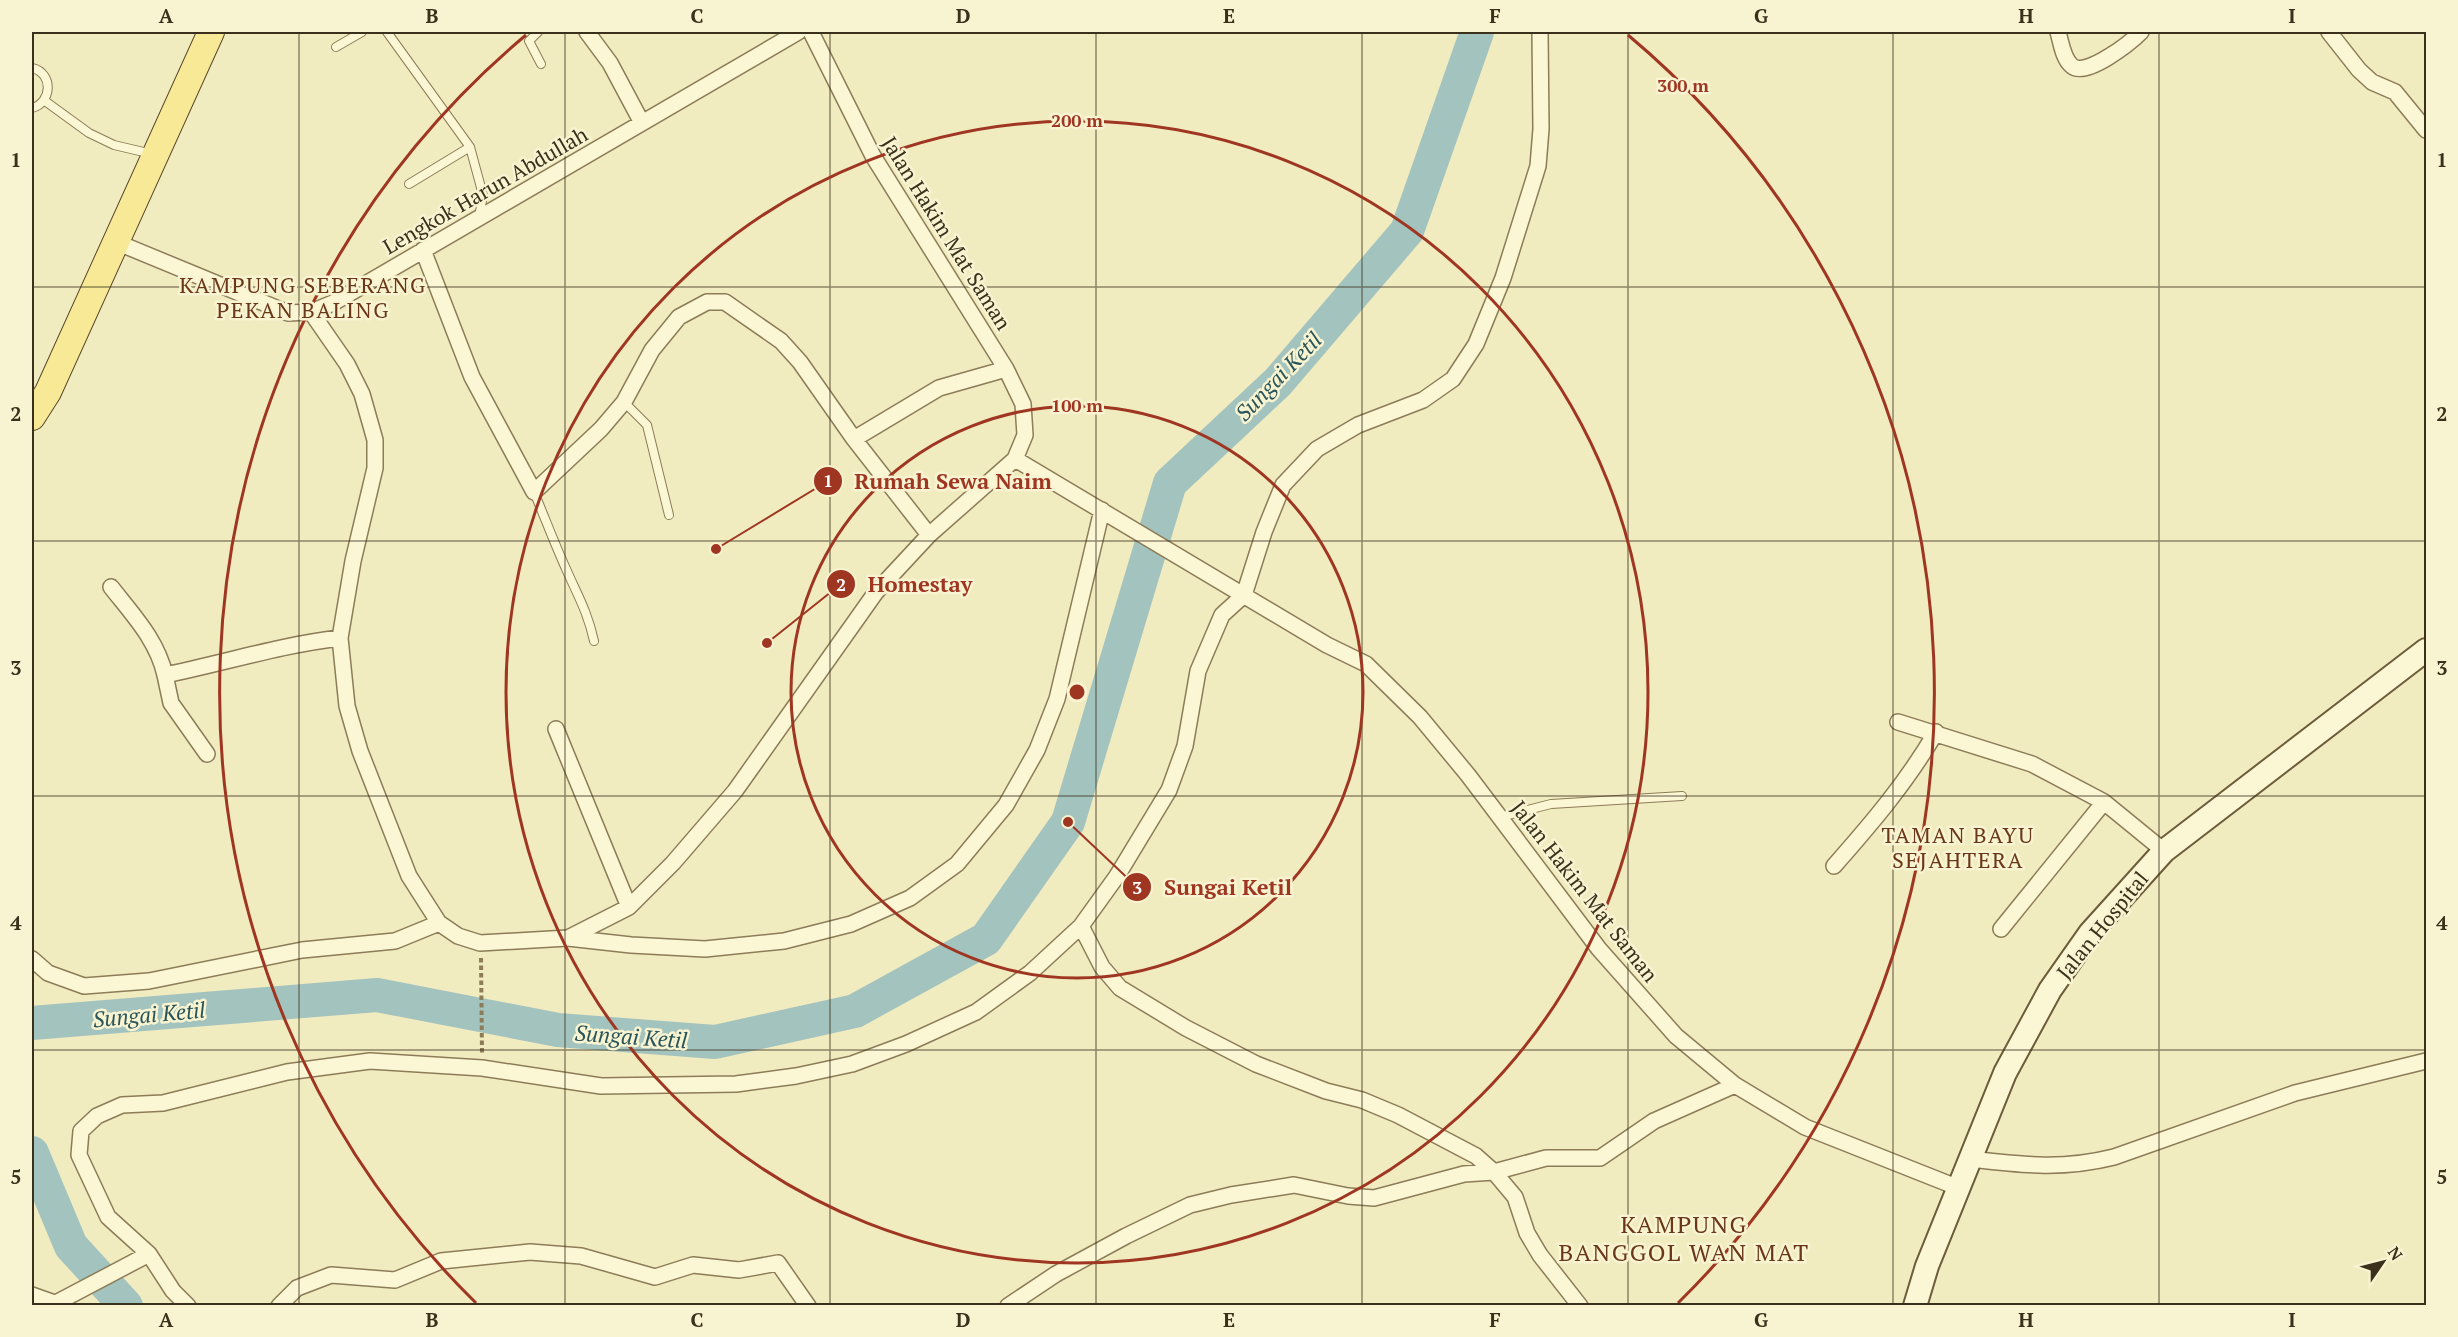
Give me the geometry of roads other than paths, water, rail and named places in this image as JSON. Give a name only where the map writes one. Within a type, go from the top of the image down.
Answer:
[{"type":"main road","points":[[32,417],[48,392],[211,32]]},
{"type":"main road","name":"Jalan Hospital","points":[[1915,1305],[1927,1266],[2005,1073],[2050,990],[2090,933],[2164,851],[2427,650]]},
{"type":"street","points":[[587,32],[610,63],[642,123]]},
{"type":"street","name":"Lengkok Harun Abdullah","points":[[116,242],[288,313],[311,312],[333,303],[798,32]]},
{"type":"street","name":"Jalan Hakim Mat Saman","points":[[811,32],[873,156],[1006,369],[1023,404],[1025,435],[1015,459],[1327,645],[1366,664],[1426,723],[1599,949],[1638,995],[1676,1036],[1735,1085],[1805,1127],[1959,1188]]},
{"type":"street","points":[[188,1305],[173,1291],[149,1254],[108,1217],[79,1155],[81,1131],[97,1116],[122,1105],[163,1103],[287,1072],[370,1060],[482,1068],[601,1086],[736,1084],[796,1076],[852,1064],[906,1044],[976,1012],[1030,973],[1081,927],[1117,876],[1169,790],[1185,746],[1198,671],[1222,615],[1244,595],[1264,532],[1283,485],[1317,449],[1358,425],[1423,400],[1453,379],[1476,344],[1503,278],[1538,166],[1541,129],[1540,32]]},
{"type":"street","points":[[2058,32],[2068,61],[2073,68],[2079,69],[2089,67],[2118,51],[2141,32]]},
{"type":"street","points":[[2329,32],[2372,82],[2395,92],[2427,130]]},
{"type":"street","points":[[423,250],[472,377],[534,492],[600,429],[624,402],[652,350],[679,317],[707,302],[725,302],[781,341],[800,362],[854,439],[928,534]]},
{"type":"street","points":[[311,312],[347,364],[362,394],[375,440],[375,468],[353,561],[340,638],[347,706],[360,751],[409,876],[439,923],[458,936],[480,943],[568,938],[631,945],[705,949],[784,941],[861,920],[910,898],[957,864],[1006,805],[1037,750],[1058,699],[1102,510]]},
{"type":"street","points":[[854,439],[939,388],[1006,369]]},
{"type":"street","points":[[568,938],[629,907],[673,863],[735,791],[876,592],[928,534],[1015,459]]},
{"type":"street","points":[[111,587],[148,634],[160,655],[171,703],[207,754]]},
{"type":"street","points":[[165,675],[276,647],[340,638]]},
{"type":"street","points":[[1898,722],[1936,732],[2032,765],[2104,802],[2164,851]]},
{"type":"street","points":[[556,729],[629,907]]},
{"type":"street","points":[[1834,866],[1884,809],[1919,761],[1936,732]]},
{"type":"street","points":[[2001,929],[2104,802]]},
{"type":"street","points":[[32,959],[48,973],[84,986],[149,981],[302,950],[395,941],[439,923]]},
{"type":"street","points":[[1081,927],[1102,967],[1120,988],[1186,1028],[1256,1064],[1326,1091],[1362,1100],[1398,1115],[1476,1156],[1494,1172],[1515,1197],[1527,1233],[1540,1254],[1580,1305]]},
{"type":"street","points":[[1970,1159],[2019,1166],[2088,1163],[2115,1157],[2295,1093],[2427,1061]]},
{"type":"street","points":[[1008,1305],[1056,1274],[1190,1205],[1231,1194],[1294,1185],[1348,1196],[1374,1198],[1464,1174],[1494,1172],[1546,1158],[1600,1158],[1653,1121],[1735,1085]]},
{"type":"street","points":[[279,1305],[297,1288],[331,1275],[394,1280],[441,1261],[530,1252],[581,1256],[655,1277],[693,1266],[739,1270],[778,1263],[808,1305]]},
{"type":"street","points":[[32,1295],[62,1302],[149,1254]]},
{"type":"lane","points":[[336,47],[362,32]]},
{"type":"lane","points":[[387,32],[470,147],[483,195],[478,218]]},
{"type":"lane","points":[[538,32],[529,41],[541,64]]},
{"type":"lane","points":[[32,68],[37,69],[46,78],[49,89],[45,100],[32,108]]},
{"type":"lane","points":[[45,100],[89,133],[114,145],[155,155]]},
{"type":"lane","points":[[409,184],[470,147]]},
{"type":"lane","points":[[624,402],[647,425],[669,515]]},
{"type":"lane","points":[[534,492],[568,574],[581,598],[589,618],[594,641]]},
{"type":"lane","points":[[1500,817],[1551,804],[1682,796]]},
{"type":"waterway","name":"Sungai Ketil","points":[[32,1023],[377,995],[558,1030],[715,1042],[855,1011],[986,939],[1068,822],[1170,483],[1278,382],[1407,231],[1477,32]]},
{"type":"waterway","points":[[32,1153],[71,1246],[126,1306]]},
{"type":"place","name":"Rumah Sewa Naim","points":[[716,549]]},
{"type":"place","name":"Homestay","points":[[767,643]]},
{"type":"place","name":"Sungai Ketil","points":[[1068,822]]},
{"type":"district","name":"KAMPUNG SEBERANG PEKAN BALING","points":[[303,296]]},
{"type":"district","name":"TAMAN BAYU SEJAHTERA","points":[[1958,846]]},
{"type":"district","name":"KAMPUNG BANGGOL WAN MAT","points":[[1684,1238]]}]
